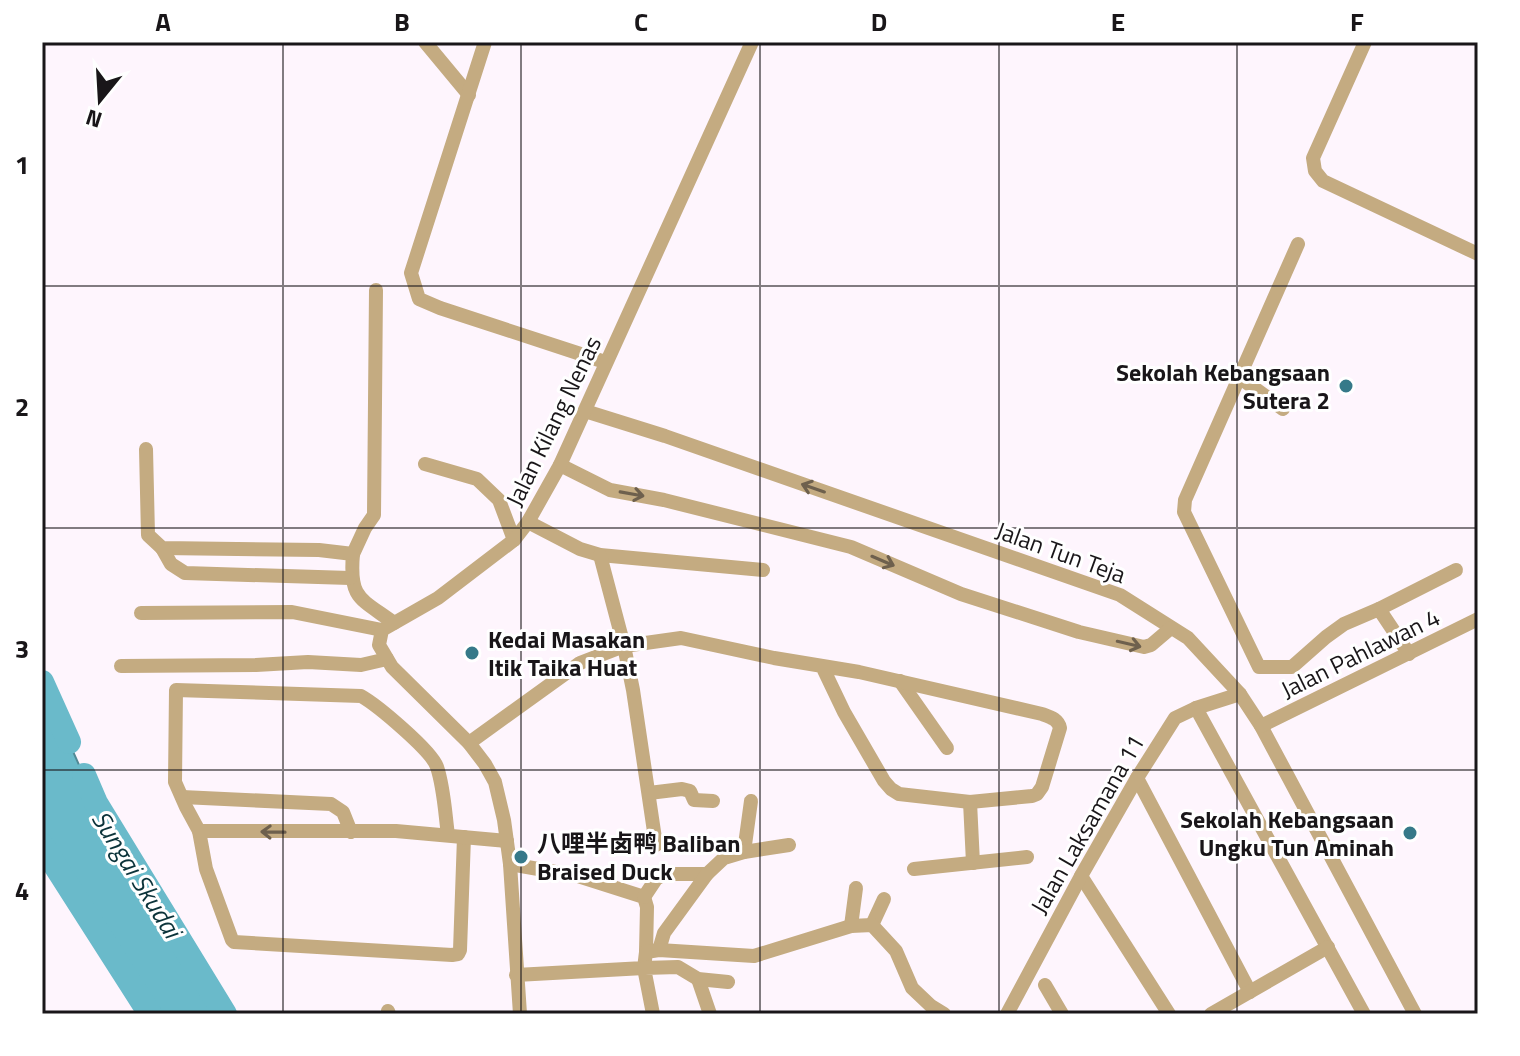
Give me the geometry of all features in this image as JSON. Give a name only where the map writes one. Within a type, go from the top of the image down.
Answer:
[{"type":"street","points":[[425,42],[469,95]]},
{"type":"street","points":[[485,42],[411,273],[419,299],[605,362]]},
{"type":"street","name":"Jalan Kilang Nenas","points":[[388,626],[438,598],[514,540],[528,522],[560,465],[752,42]]},
{"type":"street","points":[[1365,42],[1313,158],[1315,171],[1323,181],[1478,254]]},
{"type":"street","points":[[1298,244],[1185,500],[1184,512],[1259,667],[1292,667],[1344,624],[1456,570]]},
{"type":"street","points":[[376,290],[374,515],[353,554],[350,578],[358,597],[388,626]]},
{"type":"street","points":[[1239,377],[1283,409]]},
{"type":"street","name":"Jalan Tun Teja","points":[[585,411],[1120,595],[1188,638],[1240,694],[1261,726],[1415,1014]]},
{"type":"street","points":[[146,449],[148,535],[162,548],[171,564],[185,573],[350,578]]},
{"type":"street","points":[[425,464],[477,479],[499,500],[514,540]]},
{"type":"street","points":[[560,465],[610,490],[664,500],[851,547],[961,594],[1079,632],[1144,647],[1171,628]]},
{"type":"street","points":[[528,522],[580,549],[600,555],[763,570]]},
{"type":"street","points":[[162,548],[319,550],[353,554]]},
{"type":"street","points":[[600,555],[624,646],[656,845]]},
{"type":"street","points":[[1379,609],[1409,654]]},
{"type":"street","points":[[141,613],[292,612],[388,626]]},
{"type":"street","name":"Jalan Pahlawan 4","points":[[1261,726],[1478,619]]},
{"type":"street","points":[[388,626],[379,645],[392,667],[469,743],[495,782],[510,864],[520,1014]]},
{"type":"street","points":[[469,743],[580,663],[624,646],[681,638],[859,672],[1042,714],[1059,723],[1060,732],[1045,781],[1037,794],[1032,796],[970,802],[907,795],[891,789],[844,712],[822,666]]},
{"type":"street","points":[[121,666],[308,662],[361,665],[387,659]]},
{"type":"street","points":[[900,681],[947,748]]},
{"type":"street","points":[[448,835],[437,765],[374,703],[361,696],[176,690],[175,782],[199,831],[206,869],[234,942],[458,954],[464,837]]},
{"type":"street","name":"Jalan Laksamana 11","points":[[1007,1014],[1081,876],[1175,718],[1240,694]]},
{"type":"street","points":[[1196,708],[1364,1014]]},
{"type":"street","points":[[1137,778],[1250,992]]},
{"type":"street","points":[[649,793],[682,789],[690,791],[694,800],[713,801]]},
{"type":"street","points":[[182,797],[331,804],[343,812],[351,832]]},
{"type":"street","points":[[744,852],[751,801]]},
{"type":"street","points":[[970,802],[973,863]]},
{"type":"street","points":[[199,831],[396,831],[507,841]]},
{"type":"street","points":[[653,1014],[644,968],[664,933],[707,874],[724,858],[789,845]]},
{"type":"street","points":[[914,869],[1027,857]]},
{"type":"street","points":[[510,864],[578,876],[644,897]]},
{"type":"street","points":[[644,897],[656,879],[664,874],[707,874]]},
{"type":"street","points":[[1081,876],[1169,1014]]},
{"type":"street","points":[[851,926],[856,888]]},
{"type":"street","points":[[644,897],[653,951]]},
{"type":"street","points":[[872,925],[884,899]]},
{"type":"street","points":[[653,951],[754,956],[851,926],[872,925]]},
{"type":"street","points":[[872,925],[896,951],[912,988],[944,1014]]},
{"type":"street","points":[[1211,1014],[1328,947]]},
{"type":"street","points":[[516,975],[678,967],[698,979],[728,982]]},
{"type":"street","points":[[698,979],[710,1014]]},
{"type":"street","points":[[1045,985],[1062,1014]]},
{"type":"water","name":"Sungai Skudai","points":[[42,682],[96,803],[225,1014],[150,1014],[42,845]]},
{"type":"waterway","points":[[42,682],[69,742]]},
{"type":"waterway","name":"Sungai Skudai","points":[[84,775],[96,803],[225,1014]]},
{"type":"waterway","points":[[42,845],[150,1014]]},
{"type":"place","name":"Sekolah Kebangsaan Sutera 2","points":[[1346,386]]},
{"type":"place","name":"Kedai Masakan Itik Taika Huat","points":[[472,653]]},
{"type":"place","name":"Sekolah Kebangsaan Ungku Tun Aminah","points":[[1410,833]]},
{"type":"place","name":"八哩半卤鸭 Baliban Braised Duck","points":[[521,857]]}]
